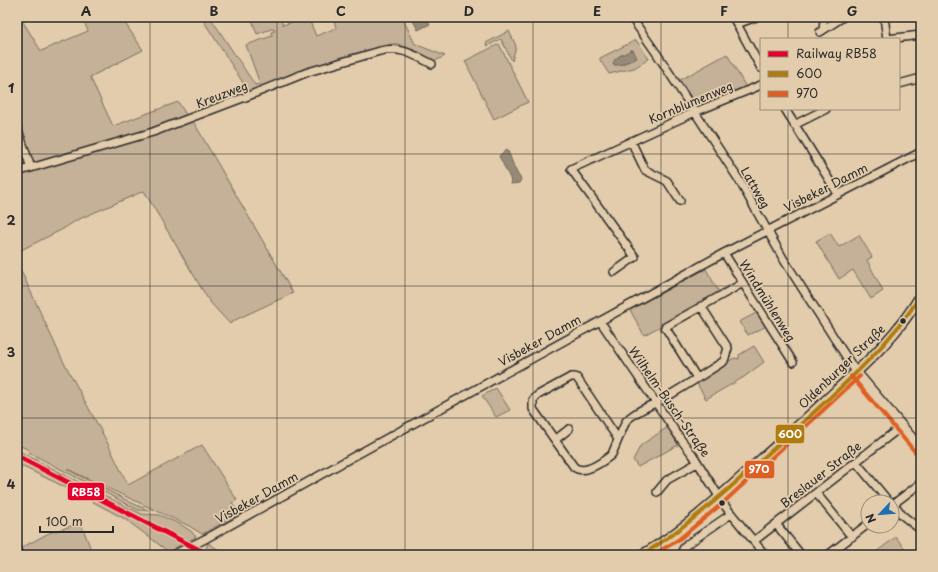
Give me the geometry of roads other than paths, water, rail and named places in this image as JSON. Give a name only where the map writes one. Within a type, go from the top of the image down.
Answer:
[{"type":"main road","name":"Oldenburger Straße","points":[[642,555],[674,535],[720,497],[856,372],[892,336],[915,306],[921,295]]},
{"type":"main road","points":[[856,372],[921,449]]},
{"type":"street","name":"Lattweg","points":[[631,17],[747,193],[766,230],[799,285],[856,372]]},
{"type":"street","points":[[733,17],[760,66]]},
{"type":"street","points":[[737,24],[756,17]]},
{"type":"street","points":[[829,17],[824,20],[821,31],[843,17]]},
{"type":"street","points":[[884,17],[887,38]]},
{"type":"street","points":[[896,38],[921,35]]},
{"type":"street","name":"Kreuzweg","points":[[17,172],[153,132],[308,72],[389,48],[399,49],[432,64]]},
{"type":"street","points":[[900,84],[921,78]]},
{"type":"street","name":"Kornblumenweg","points":[[614,272],[635,257],[571,169],[695,112],[760,85]]},
{"type":"street","points":[[786,110],[838,194]]},
{"type":"street","points":[[794,125],[824,110]]},
{"type":"street","points":[[17,127],[31,168]]},
{"type":"street","points":[[631,141],[645,170],[667,181],[680,201]]},
{"type":"street","name":"Visbeker Damm","points":[[173,555],[208,538],[766,230],[921,152]]},
{"type":"street","name":"Windmühlenweg","points":[[724,253],[792,362]]},
{"type":"street","points":[[697,378],[665,327],[742,283]]},
{"type":"street","points":[[618,439],[575,377],[571,377],[538,395],[533,400],[533,408],[574,467],[577,469],[586,470],[610,456],[629,418],[655,402],[662,400],[724,361],[728,348],[701,306]]},
{"type":"street","name":"Wilhelm-Busch-Straße","points":[[600,321],[698,463],[731,514],[765,555]]},
{"type":"street","name":"Breslauer Straße","points":[[754,541],[902,426]]},
{"type":"street","points":[[555,440],[570,429]]},
{"type":"street","points":[[856,462],[882,494]]},
{"type":"street","points":[[657,492],[667,480],[698,463]]},
{"type":"street","points":[[900,500],[921,483]]},
{"type":"street","points":[[816,493],[852,537]]},
{"type":"street","points":[[900,512],[921,530]]},
{"type":"street","points":[[682,555],[683,549],[686,545],[731,514]]},
{"type":"street","points":[[776,524],[801,555]]},
{"type":"street","points":[[828,555],[860,530]]},
{"type":"street","points":[[17,551],[18,555]]},
{"type":"rail line","name":"RB58","points":[[17,456],[209,555]]}]
